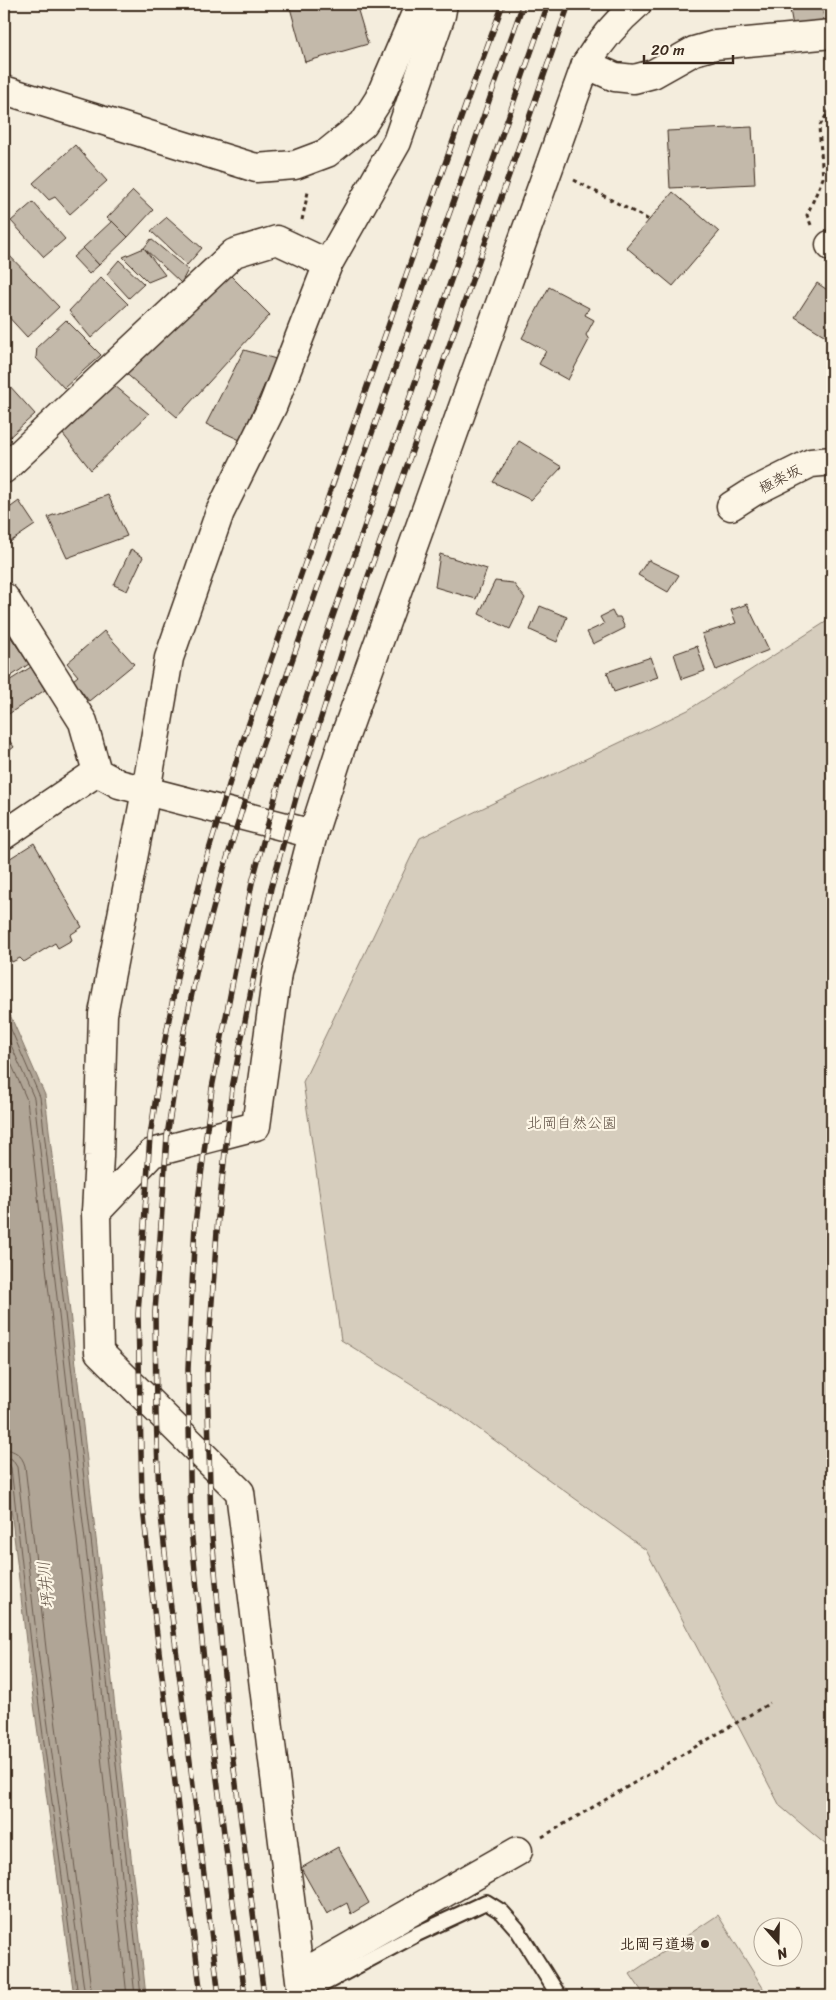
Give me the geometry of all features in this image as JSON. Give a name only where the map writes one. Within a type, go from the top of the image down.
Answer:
[{"type":"street","points":[[4,90],[256,168],[294,165],[327,153],[363,124],[379,99],[420,4]]},
{"type":"street","points":[[443,4],[441,15],[397,142],[328,264],[273,405],[220,512],[169,658],[146,791],[103,1014],[100,1146],[96,1212],[99,1352],[240,1492],[301,1989],[518,1852]]},
{"type":"street","points":[[96,1212],[152,1153],[256,1126],[277,973],[313,834],[340,750],[586,64],[599,42],[618,20],[637,4]]},
{"type":"street","points":[[586,64],[615,77],[634,79],[653,74],[694,50],[715,44],[832,34]]},
{"type":"street","points":[[4,469],[234,253],[277,240],[328,264]]},
{"type":"street","name":"極楽坂","points":[[731,506],[811,463],[832,461]]},
{"type":"street","points":[[4,598],[82,722],[97,772],[119,784],[313,834]]},
{"type":"street","points":[[4,835],[97,772]]},
{"type":"lane","points":[[301,1989],[486,1902],[502,1912],[517,1929],[559,1996]]},
{"type":"path","points":[[831,246],[813,231],[807,215],[823,178],[819,127],[832,106]]},
{"type":"path","points":[[296,249],[316,157]]},
{"type":"path","points":[[574,180],[649,220]]},
{"type":"path","points":[[518,1852],[770,1703]]},
{"type":"green space","name":"北岡自然公園","points":[[832,618],[832,1850],[780,1806],[646,1550],[450,1408],[341,1340],[303,1082],[420,838],[688,710]]},
{"type":"green space","name":"北岡弓道場","points":[[718,1915],[768,1996],[645,1996],[630,1974]]},
{"type":"water","name":"坪井川","points":[[4,1001],[45,1095],[108,1643],[146,1996],[74,1996],[29,1668],[4,1447]]},
{"type":"building","points":[[289,4],[356,4],[368,44],[305,62]]},
{"type":"building","points":[[789,4],[822,4],[824,21],[793,26]]},
{"type":"building","points":[[752,127],[755,184],[670,188],[667,131]]},
{"type":"building","points":[[75,145],[107,181],[70,214],[55,197],[49,200],[33,183]]},
{"type":"building","points":[[133,191],[153,210],[128,237],[107,218]]},
{"type":"building","points":[[673,192],[719,232],[673,286],[626,247]]},
{"type":"building","points":[[33,202],[65,239],[44,257],[11,221]]},
{"type":"building","points":[[167,217],[202,248],[187,265],[151,231]]},
{"type":"building","points":[[112,221],[128,237],[99,265],[83,248]]},
{"type":"building","points":[[151,239],[188,270],[181,283],[144,248]]},
{"type":"building","points":[[83,248],[99,265],[89,274],[73,257]]},
{"type":"building","points":[[144,248],[165,275],[148,282],[123,257]]},
{"type":"building","points":[[5,251],[59,307],[27,337],[4,312]]},
{"type":"building","points":[[119,260],[144,284],[129,298],[107,274]]},
{"type":"building","points":[[227,272],[270,315],[177,417],[123,371]]},
{"type":"building","points":[[101,277],[128,304],[91,338],[69,311]]},
{"type":"building","points":[[817,283],[832,293],[832,340],[795,317]]},
{"type":"building","points":[[549,287],[589,308],[585,315],[594,320],[586,335],[589,340],[568,380],[539,364],[546,351],[522,338]]},
{"type":"building","points":[[66,320],[101,355],[64,388],[36,358],[37,347]]},
{"type":"building","points":[[244,350],[276,359],[240,440],[206,424]]},
{"type":"building","points":[[109,381],[149,414],[91,470],[59,429]]},
{"type":"building","points":[[8,384],[35,414],[4,442],[4,388]]},
{"type":"building","points":[[519,441],[562,467],[531,500],[493,482]]},
{"type":"building","points":[[108,495],[127,536],[67,558],[48,517]]},
{"type":"building","points":[[19,501],[35,525],[4,546],[4,512]]},
{"type":"building","points":[[131,549],[143,557],[127,591],[114,585]]},
{"type":"building","points":[[440,554],[487,569],[476,599],[435,587]]},
{"type":"building","points":[[648,560],[679,575],[668,592],[638,575]]},
{"type":"building","points":[[495,581],[513,583],[525,598],[510,629],[479,614]]},
{"type":"building","points":[[747,604],[769,650],[716,670],[702,634],[736,623],[731,610]]},
{"type":"building","points":[[540,606],[567,617],[557,642],[530,630]]},
{"type":"building","points":[[612,611],[615,617],[620,617],[625,628],[593,644],[587,632],[604,624],[600,617]]},
{"type":"building","points":[[104,631],[134,664],[89,701],[73,680],[78,676],[67,663]]},
{"type":"building","points":[[8,633],[29,664],[4,681],[4,636]]},
{"type":"building","points":[[697,646],[705,671],[682,679],[674,654]]},
{"type":"building","points":[[651,657],[658,677],[614,692],[607,672]]},
{"type":"building","points":[[31,667],[45,690],[4,717],[4,684]]},
{"type":"building","points":[[4,733],[14,747],[4,755]]},
{"type":"building","points":[[34,843],[82,927],[70,935],[72,940],[58,948],[55,943],[24,962],[20,958],[12,962],[4,949],[4,862]]},
{"type":"building","points":[[338,1847],[369,1903],[351,1914],[347,1903],[327,1914],[301,1868]]},
{"type":"railway","points":[[201,1996],[142,1498],[138,1314],[150,1136],[164,1045],[179,967],[204,866],[241,746],[467,101],[503,4]]},
{"type":"railway","points":[[219,1996],[159,1496],[155,1312],[167,1136],[181,1047],[197,969],[224,868],[262,746],[523,4]]},
{"type":"railway","points":[[245,1996],[211,1732],[191,1529],[188,1369],[195,1224],[212,1088],[252,883],[280,779],[327,633],[548,4]]},
{"type":"railway","points":[[264,1996],[229,1731],[211,1525],[207,1371],[218,1217],[232,1088],[271,888],[299,787],[345,642],[569,4]]},
{"type":"place","name":"北岡弓道場","points":[[705,1944]]}]
